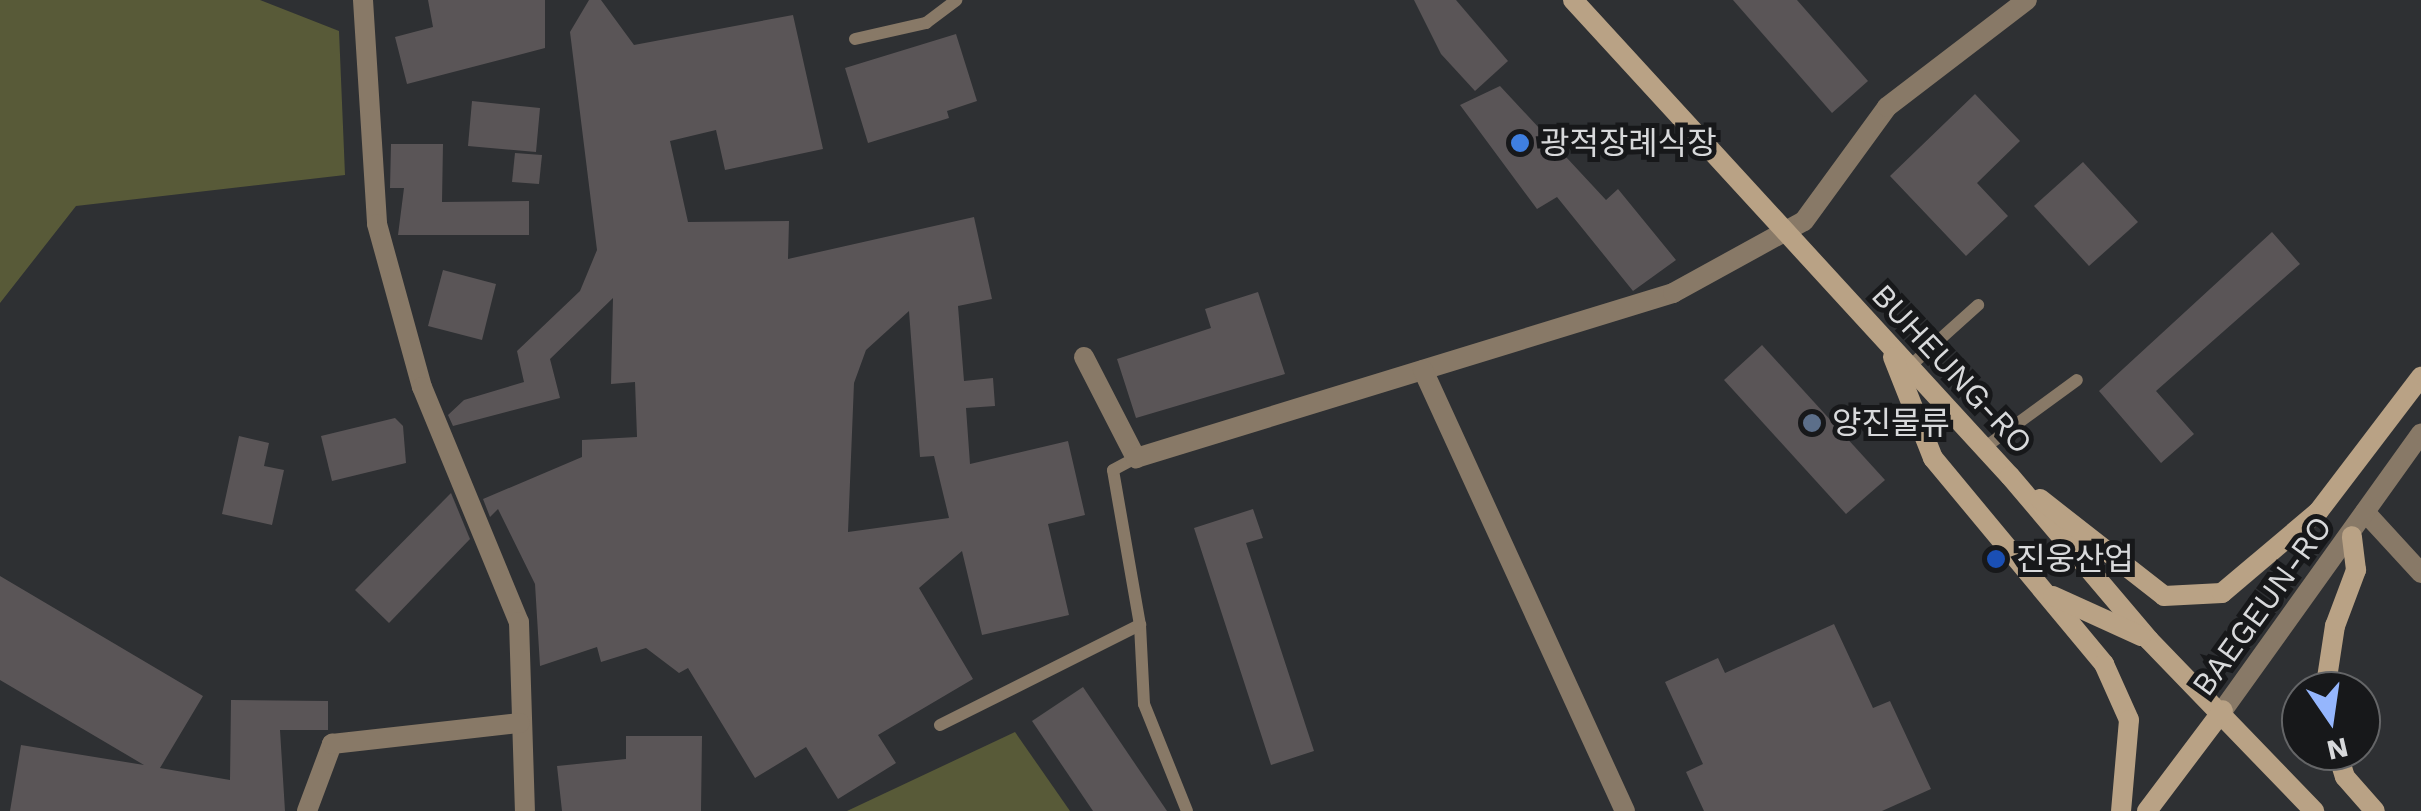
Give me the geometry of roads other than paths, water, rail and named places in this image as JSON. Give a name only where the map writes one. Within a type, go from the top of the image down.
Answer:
[{"type":"main road","name":"BUHEUNG-RO","points":[[1574,0],[2010,476],[2149,640],[2223,710],[2314,811]]},
{"type":"main road","points":[[1888,346],[1934,458],[2052,595],[2104,664],[2128,720],[2120,811]]},
{"type":"main road","points":[[2010,476],[2164,596],[2222,593],[2318,512],[2421,377]]},
{"type":"main road","points":[[2328,671],[2335,626],[2356,570],[2352,536]]},
{"type":"main road","points":[[2052,595],[2149,640]]},
{"type":"main road","name":"BAEGEUN-RO","points":[[2148,811],[2223,710]]},
{"type":"main road","points":[[2343,771],[2375,811]]},
{"type":"street","points":[[363,0],[377,224],[422,387],[519,622],[525,811]]},
{"type":"street","points":[[1084,357],[1136,458],[1674,293],[1787,234],[1818,208],[1887,107],[2027,0]]},
{"type":"street","points":[[1423,370],[1625,811]]},
{"type":"street","name":"BAEGEUN-RO","points":[[2223,710],[2352,536],[2421,433]]},
{"type":"street","points":[[2365,512],[2421,573]]},
{"type":"street","points":[[307,811],[332,744],[520,723]]},
{"type":"lane","points":[[855,40],[926,23],[956,0]]},
{"type":"lane","points":[[1908,367],[1978,304]]},
{"type":"lane","points":[[1984,448],[2077,380]]},
{"type":"lane","points":[[1136,458],[1113,470],[1140,625],[1144,704],[1187,811]]},
{"type":"lane","points":[[940,724],[1140,625]]},
{"type":"place","name":"광적장례식장","points":[[1520,143]]},
{"type":"place","name":"양진물류","points":[[1812,423]]},
{"type":"place","name":"진웅산업","points":[[1996,559]]}]
